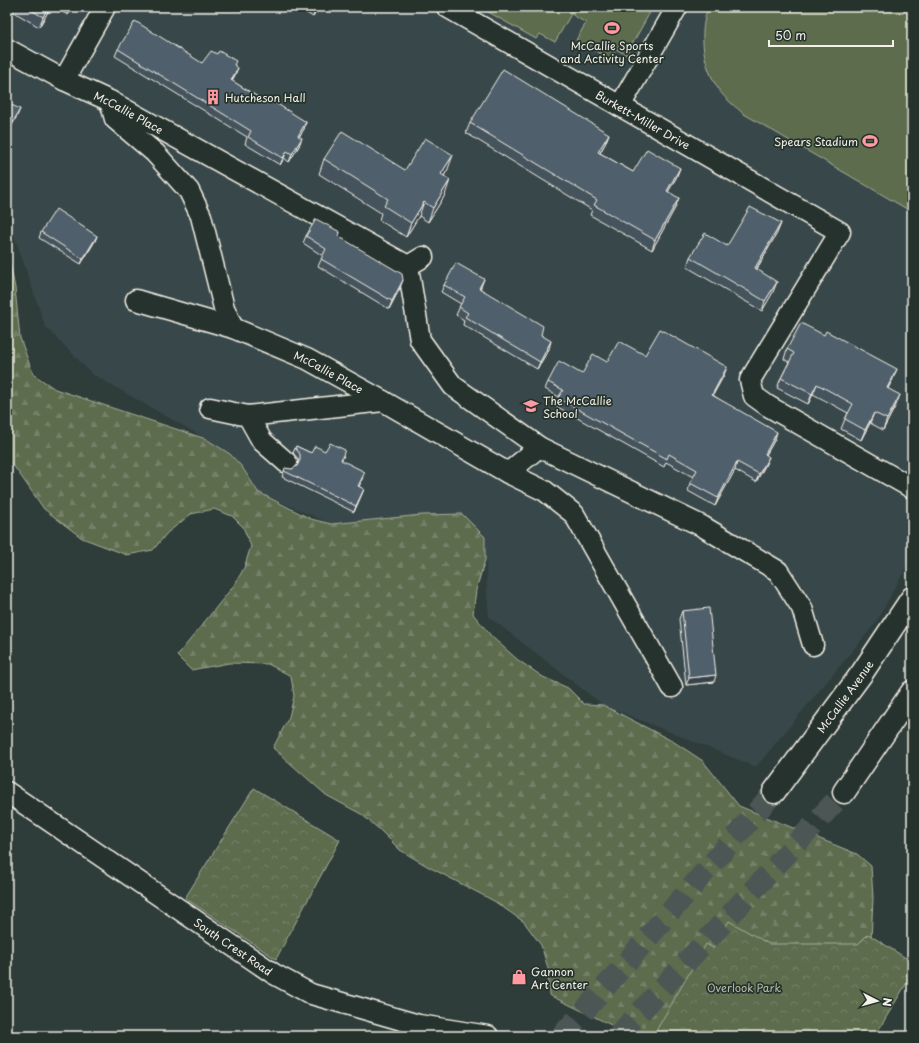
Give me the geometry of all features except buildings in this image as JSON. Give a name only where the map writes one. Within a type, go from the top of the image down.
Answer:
[{"type":"main road","name":"McCallie Avenue","points":[[774,792],[862,673],[912,598]]},
{"type":"main road","points":[[844,792],[912,692]]},
{"type":"street","points":[[64,80],[105,7]]},
{"type":"street","name":"Burkett-Miller Drive","points":[[447,7],[840,232],[750,380],[751,386],[754,396],[768,406],[912,488]]},
{"type":"street","points":[[620,106],[677,7]]},
{"type":"street","name":"McCallie Place","points":[[7,49],[64,80],[110,101],[415,262],[420,340],[453,386],[539,447]]},
{"type":"street","points":[[110,101],[115,119],[155,153],[188,191],[201,216],[224,308],[233,328]]},
{"type":"street","name":"McCallie Place","points":[[136,300],[233,328],[308,359],[508,473],[545,492],[574,514],[672,687]]},
{"type":"street","points":[[210,408],[248,416],[383,401]]},
{"type":"street","points":[[248,416],[262,441],[287,463]]},
{"type":"street","points":[[508,473],[539,447],[702,526],[778,571],[802,608],[813,646]]},
{"type":"street","name":"South Crest Road","points":[[7,792],[274,974],[311,994],[419,1025],[488,1036]]},
{"type":"shaded area","name":"The McCallie School","points":[[7,7],[912,7],[912,557],[875,624],[756,767],[603,705],[489,617],[485,537],[462,514],[422,515],[331,524],[258,492],[242,467],[230,454],[92,374],[45,326],[7,215]]},
{"type":"green space","name":"McCallie Sports and Activity Center","points":[[484,7],[653,7],[626,55],[616,49],[610,59],[576,40],[586,23],[571,14],[555,42],[540,34],[536,39],[483,9]]},
{"type":"green space","name":"Spears Stadium","points":[[708,7],[912,7],[912,212],[744,114],[727,100],[714,81],[706,61],[703,28]]},
{"type":"green space","points":[[7,249],[15,288],[20,338],[33,374],[55,389],[206,439],[230,454],[242,467],[258,492],[311,519],[331,524],[422,515],[462,514],[485,537],[485,560],[476,590],[473,614],[492,637],[518,660],[543,677],[568,688],[584,704],[603,705],[674,742],[703,761],[739,806],[857,854],[871,866],[873,898],[871,940],[801,1036],[634,1036],[549,995],[548,968],[541,945],[524,922],[494,901],[400,850],[361,814],[326,795],[273,748],[289,717],[294,696],[291,676],[268,664],[229,663],[191,670],[177,656],[235,584],[244,568],[251,546],[243,527],[232,516],[214,509],[191,514],[167,533],[153,550],[127,555],[82,538],[44,509],[16,469],[7,459]]},
{"type":"green space","points":[[254,788],[340,840],[276,959],[185,898]]},
{"type":"green space","name":"Overlook Park","points":[[729,921],[769,944],[858,944],[868,934],[912,962],[912,974],[875,1036],[653,1036],[706,944],[713,948]]},
{"type":"tunnel","points":[[561,1036],[774,792]]},
{"type":"tunnel","points":[[618,1036],[844,792]]},
{"type":"place","name":"McCallie Sports and Activity Center","points":[[612,28]]},
{"type":"place","name":"Hutcheson Hall","points":[[213,97]]},
{"type":"place","name":"Spears Stadium","points":[[870,141]]},
{"type":"place","name":"The McCallie School","points":[[531,406]]},
{"type":"place","name":"Gannon Art Center","points":[[519,977]]}]
